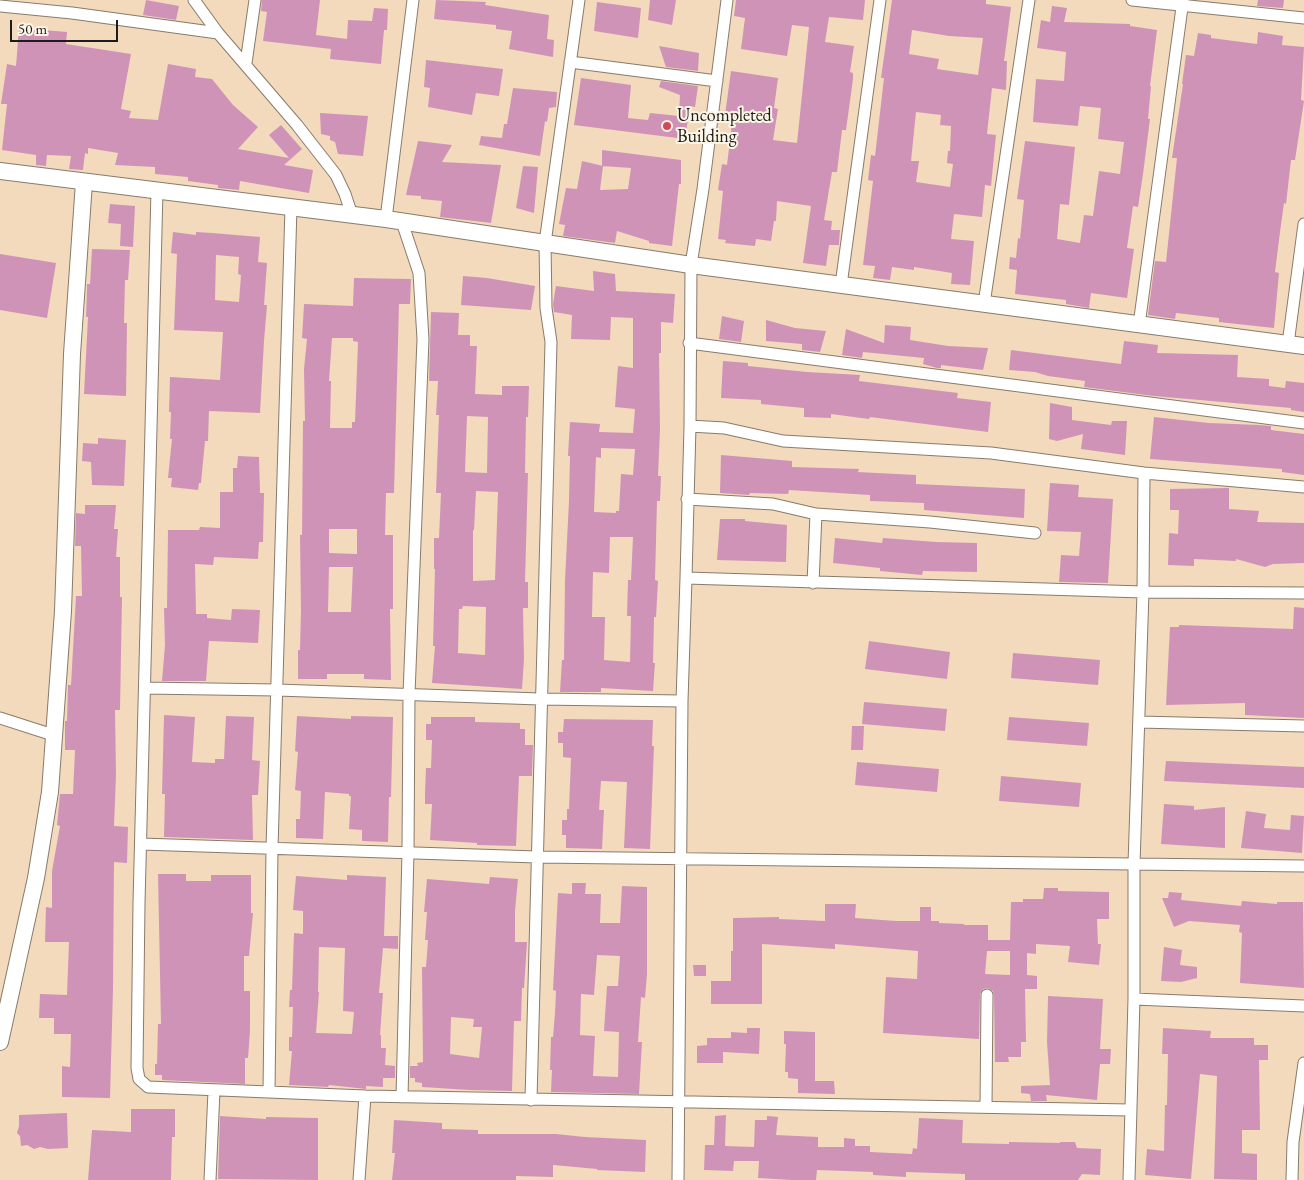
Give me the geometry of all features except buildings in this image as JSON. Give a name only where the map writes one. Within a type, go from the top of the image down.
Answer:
[{"type":"street","points":[[194,0],[218,32],[298,125],[336,175],[352,215]]},
{"type":"street","points":[[246,63],[254,0]]},
{"type":"street","points":[[386,219],[413,0]]},
{"type":"street","points":[[531,1100],[540,699],[551,342],[546,308],[545,243],[578,0]]},
{"type":"street","points":[[678,1180],[682,701],[690,426],[689,343],[691,265],[727,0]]},
{"type":"street","points":[[841,285],[880,0]]},
{"type":"street","points":[[984,304],[1030,0]]},
{"type":"street","points":[[1132,0],[1183,2],[1304,18]]},
{"type":"street","points":[[1139,325],[1183,2]]},
{"type":"street","points":[[0,6],[72,13],[218,32]]},
{"type":"street","points":[[570,62],[717,81]]},
{"type":"street","points":[[0,171],[386,219],[691,265],[1296,345],[1304,224]]},
{"type":"street","points":[[0,1042],[36,878],[50,792],[63,611],[72,354],[84,182]]},
{"type":"street","points":[[157,190],[139,903],[137,1068],[140,1079],[148,1087],[402,1097],[1130,1110]]},
{"type":"street","points":[[269,1092],[272,848],[291,207]]},
{"type":"street","points":[[402,222],[419,273],[422,339],[409,694],[408,852],[402,1097]]},
{"type":"street","points":[[689,343],[1304,423]]},
{"type":"street","points":[[690,426],[724,428],[783,441],[991,453],[1144,473],[1304,487]]},
{"type":"street","points":[[1129,1180],[1134,999],[1134,864],[1143,592],[1144,473]]},
{"type":"street","points":[[687,499],[773,504],[816,514],[930,522],[1035,533]]},
{"type":"street","points":[[813,583],[816,514]]},
{"type":"street","points":[[686,578],[1143,592],[1304,593]]},
{"type":"street","points":[[144,688],[682,701]]},
{"type":"street","points":[[0,718],[53,735]]},
{"type":"street","points":[[1139,722],[1304,726]]},
{"type":"street","points":[[141,844],[537,857],[1304,866]]},
{"type":"street","points":[[986,1108],[987,995]]},
{"type":"street","points":[[1134,999],[1304,1006]]},
{"type":"street","points":[[1292,1180],[1299,1142],[1304,1063]]},
{"type":"street","points":[[210,1180],[214,1090]]},
{"type":"street","points":[[359,1180],[365,1096]]},
{"type":"place","name":"Uncompleted Building","points":[[667,126]]}]
